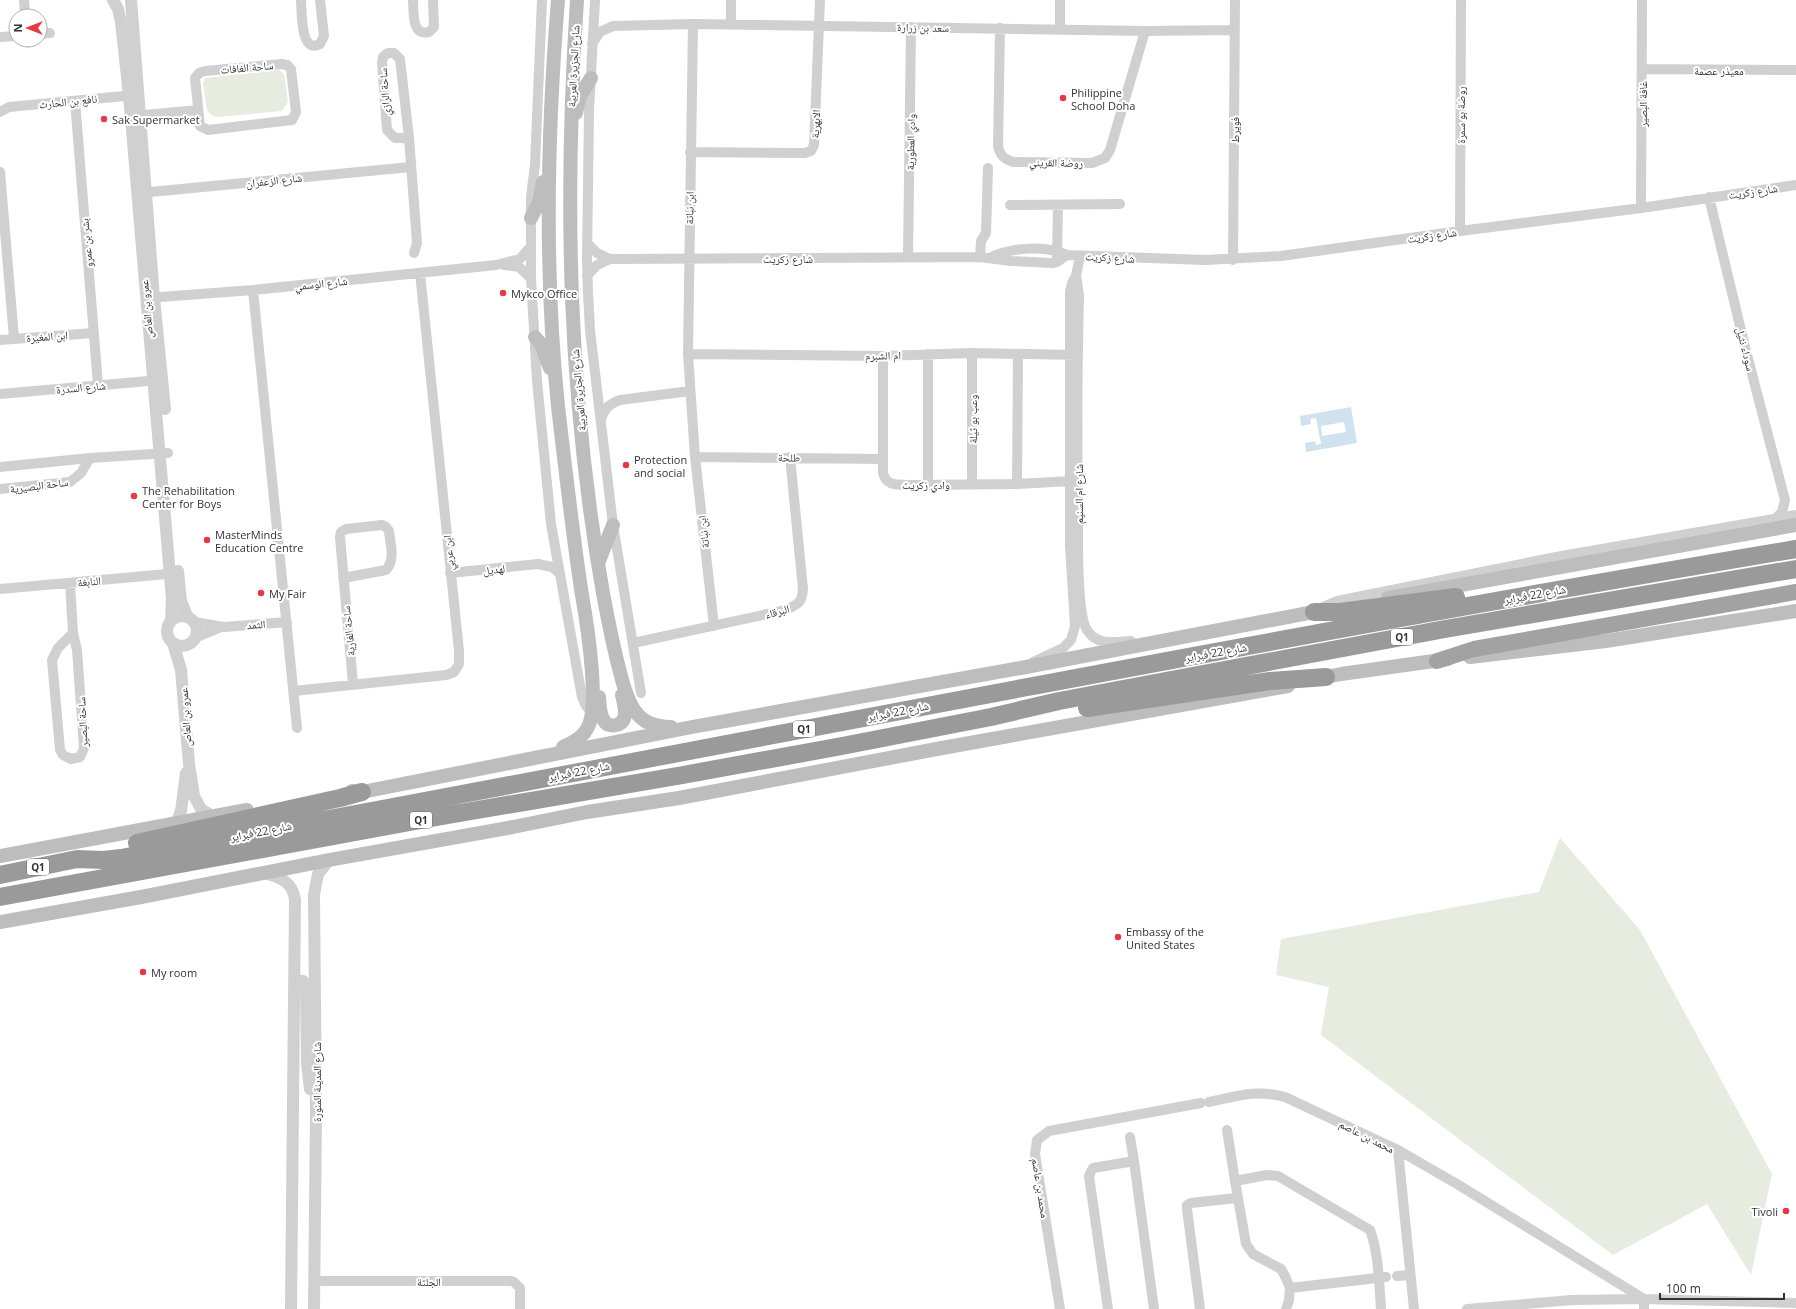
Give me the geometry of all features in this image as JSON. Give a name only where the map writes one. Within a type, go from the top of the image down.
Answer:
[{"type":"highway","name":"شارع 22 فبراير","points":[[0,874],[77,859],[103,860],[133,856],[694,749],[1531,594],[1796,549]]},
{"type":"highway","name":"شارع 22 فبراير","points":[[0,897],[448,814],[683,775],[1010,713],[1059,701],[1422,633],[1796,569]]},
{"type":"highway","points":[[1436,661],[1474,649],[1796,592]]},
{"type":"highway","points":[[1314,612],[1340,612],[1488,594],[1531,594]]},
{"type":"highway","points":[[1010,713],[1059,711],[1270,681],[1326,677]]},
{"type":"highway","points":[[77,859],[127,845],[362,792]]},
{"type":"main road","name":"شارع الجزيرة العربية","points":[[544,755],[579,739],[589,727],[592,712],[593,686],[588,630],[568,494],[556,389],[550,288],[549,142],[558,0]]},
{"type":"main road","name":"شارع الجزيرة العربية","points":[[577,0],[569,136],[569,242],[576,379],[585,472],[598,566],[611,638],[624,686],[633,709],[646,722],[663,727],[692,727]]},
{"type":"main road","points":[[569,136],[574,124],[580,96],[591,78]]},
{"type":"main road","points":[[531,218],[541,194],[545,159],[549,142]]},
{"type":"main road","points":[[535,336],[541,344],[548,360],[556,389]]},
{"type":"main road","points":[[598,566],[604,546],[613,525]]},
{"type":"main road","name":"شارع 22 فبراير","points":[[0,856],[176,824],[338,791],[362,792],[692,727],[1796,525]]},
{"type":"main road","points":[[0,922],[109,903],[587,812],[680,798],[942,748],[1266,691],[1326,677],[1436,661],[1606,641],[1796,611]]},
{"type":"main road","points":[[588,630],[594,655],[601,714],[605,722],[615,726],[624,720],[625,713],[611,638]]},
{"type":"street","name":"عمرو بن العاص","points":[[113,0],[118,9],[121,22],[135,116],[149,298],[158,381],[174,574],[171,620]]},
{"type":"street","name":"عمرو بن العاص","points":[[131,0],[133,95]]},
{"type":"street","points":[[301,0],[304,38],[307,43],[313,46],[320,44],[323,38],[320,0]]},
{"type":"street","points":[[413,0],[416,26],[418,30],[424,33],[429,32],[434,27],[433,0]]},
{"type":"street","points":[[542,0],[531,218],[531,278],[541,432],[559,573],[582,697],[586,706],[592,712]]},
{"type":"street","points":[[731,0],[731,25]]},
{"type":"street","name":"الابهرية","points":[[690,152],[805,153],[811,150],[814,145],[820,0]]},
{"type":"street","points":[[1060,0],[1060,29]]},
{"type":"street","name":"فويرط","points":[[1233,260],[1235,0]]},
{"type":"street","name":"روضة بو سمرة","points":[[1460,231],[1461,0]]},
{"type":"street","name":"غافة البصير","points":[[1641,208],[1642,0]]},
{"type":"street","points":[[595,3],[601,19],[613,26]]},
{"type":"street","name":"شارع الجزيرة العربية","points":[[595,3],[592,44],[587,242],[590,330],[613,525],[640,693]]},
{"type":"street","name":"سعد بن زرارة","points":[[613,26],[693,24],[1145,31],[1234,30]]},
{"type":"street","name":"ابن نباتة","points":[[693,24],[688,354],[695,456],[714,626]]},
{"type":"street","points":[[592,44],[600,32],[613,26]]},
{"type":"street","name":"وادي العطورية","points":[[908,257],[911,27]]},
{"type":"street","name":"روضة القريني","points":[[1000,28],[998,146],[1001,156],[1005,159],[1009,161],[1022,162],[1092,163],[1105,158],[1110,150],[1145,31]]},
{"type":"street","name":"ساحة الرازي","points":[[409,138],[395,138],[387,130],[382,62],[383,57],[388,53],[394,53],[400,59],[409,138],[417,243],[414,253]]},
{"type":"street","name":"ساحة الغافات","points":[[282,64],[287,65],[291,69],[296,112],[292,120],[205,129],[199,124],[198,110],[195,78],[202,72],[282,64]]},
{"type":"street","name":"معيذر عصمة","points":[[1642,69],[1796,70]]},
{"type":"street","name":"نافع بن الحارث","points":[[0,112],[9,107],[133,95]]},
{"type":"street","name":"بشر بن عمرو","points":[[75,101],[98,385]]},
{"type":"street","points":[[135,116],[198,110]]},
{"type":"street","name":"شارع الزعفران","points":[[142,193],[411,166]]},
{"type":"street","points":[[985,258],[981,241],[986,233],[988,168]]},
{"type":"street","points":[[0,172],[5,288],[14,338]]},
{"type":"street","name":"شارع زكريت","points":[[985,258],[1007,250],[1057,250],[1067,255],[1080,256],[1143,259],[1233,260],[1297,254],[1641,208],[1796,185]]},
{"type":"street","name":"سوداء نثيل","points":[[1709,197],[1746,351],[1785,500]]},
{"type":"street","points":[[1010,205],[1120,204]]},
{"type":"street","points":[[1057,262],[1058,205]]},
{"type":"street","points":[[587,242],[597,252],[610,259]]},
{"type":"street","name":"شارع الوسمي","points":[[149,298],[253,290],[496,265],[520,259],[532,246]]},
{"type":"street","points":[[1057,262],[1067,255]]},
{"type":"street","name":"شارع ام السنيم","points":[[1080,256],[1076,276],[1072,283],[1070,292],[1074,355],[1078,558],[1084,624],[1092,636],[1105,643],[1165,640]]},
{"type":"street","name":"شارع زكريت","points":[[610,259],[908,257],[985,258],[1011,261],[1057,262]]},
{"type":"street","points":[[587,276],[597,265],[610,259]]},
{"type":"street","name":"شارع الوسمي","points":[[496,265],[519,267],[531,278]]},
{"type":"street","name":"ابن عربي","points":[[294,691],[446,675],[454,672],[459,664],[459,651],[420,273]]},
{"type":"street","points":[[253,290],[297,728]]},
{"type":"street","name":"ابن المغيرة","points":[[0,340],[93,333]]},
{"type":"street","name":"ام الشبرم","points":[[688,354],[883,356],[972,353],[1074,355]]},
{"type":"street","name":"وعب بو ثيلة","points":[[972,353],[972,484]]},
{"type":"street","points":[[928,354],[928,484]]},
{"type":"street","points":[[1017,484],[1018,354]]},
{"type":"street","name":"شارع ام السنيم","points":[[1026,667],[1063,648],[1070,640],[1076,621],[1070,545],[1070,481],[1074,355]]},
{"type":"street","name":"وادي زكريت","points":[[883,356],[883,477],[890,483],[1017,484],[1070,481]]},
{"type":"street","name":"شارع السدرة","points":[[0,394],[158,381]]},
{"type":"street","points":[[597,385],[603,393],[611,398],[620,400]]},
{"type":"street","points":[[601,419],[604,410],[611,403],[620,400],[690,391]]},
{"type":"street","name":"ساحة البصيرية","points":[[0,467],[90,458],[164,453]]},
{"type":"street","name":"طلحة","points":[[695,456],[883,459]]},
{"type":"street","name":"البرقاء","points":[[632,643],[786,610],[796,605],[802,599],[803,589],[790,457]]},
{"type":"street","name":"ساحة البصيرية","points":[[0,489],[70,482],[81,473],[90,458]]},
{"type":"street","points":[[1785,500],[1789,507],[1796,511]]},
{"type":"street","points":[[1776,518],[1782,512],[1785,500]]},
{"type":"street","name":"شارع 22 فبراير","points":[[1314,612],[1324,605],[1337,601],[1556,557],[1796,515]]},
{"type":"street","name":"ساحة الغارية","points":[[343,578],[386,570],[391,565],[392,558],[389,531],[386,527],[382,525],[346,529],[342,532],[340,537],[343,578],[353,684]]},
{"type":"street","name":"لهديل","points":[[538,564],[548,559],[556,552]]},
{"type":"street","name":"لهديل","points":[[450,573],[538,564],[552,567],[559,573]]},
{"type":"street","name":"عمرو بن العاص","points":[[174,574],[181,601],[190,619]]},
{"type":"street","name":"النابغة","points":[[0,589],[174,574]]},
{"type":"street","name":"ساحة البصير","points":[[70,583],[73,632],[77,650],[84,748],[80,757],[71,759],[63,755],[60,750],[52,660],[58,648],[73,632]]},
{"type":"street","points":[[178,616],[190,619],[197,632],[191,642],[179,646],[172,643],[167,636],[168,623],[178,616]]},
{"type":"street","name":"الثمد","points":[[190,619],[224,626],[287,622]]},
{"type":"street","name":"الثمد","points":[[191,642],[224,626]]},
{"type":"street","name":"عمرو بن العاص","points":[[181,670],[191,642]]},
{"type":"street","name":"عمرو بن العاص","points":[[172,643],[181,670],[189,764],[194,796],[201,809],[214,816]]},
{"type":"street","name":"عمرو بن العاص","points":[[176,824],[181,811],[189,764]]},
{"type":"street","name":"شارع المدينة المنورة","points":[[314,1309],[316,1111],[314,895],[318,874],[329,860]]},
{"type":"street","name":"شارع المدينة المنورة","points":[[264,873],[279,877],[285,881],[294,893],[295,980],[291,1309]]},
{"type":"street","points":[[295,980],[303,981],[306,985],[308,1075],[316,1111]]},
{"type":"street","name":"محمد بن عاصم","points":[[1060,1309],[1035,1154],[1037,1140],[1050,1131],[1253,1092],[1268,1092],[1285,1096],[1398,1150],[1414,1309]]},
{"type":"street","points":[[1226,1130],[1236,1198],[1246,1244],[1253,1254],[1280,1269],[1290,1288],[1289,1300],[1286,1309]]},
{"type":"street","points":[[1130,1137],[1154,1309]]},
{"type":"street","points":[[1398,1150],[1457,1184],[1644,1304]]},
{"type":"street","points":[[1108,1309],[1089,1176],[1093,1168],[1134,1161]]},
{"type":"street","points":[[1234,1181],[1267,1175],[1278,1176],[1370,1230],[1373,1237],[1382,1278],[1380,1309]]},
{"type":"street","points":[[1200,1309],[1187,1205],[1191,1203],[1236,1198]]},
{"type":"street","points":[[1397,1276],[1410,1274]]},
{"type":"street","points":[[1290,1288],[1382,1278]]},
{"type":"street","name":"الجلتة","points":[[315,1281],[511,1281],[520,1288],[520,1309]]},
{"type":"street","points":[[1467,1309],[1572,1300],[1644,1304],[1775,1306],[1796,1303]]},
{"type":"shaded area","points":[[279,70],[284,74],[288,102],[282,111],[217,117],[210,114],[207,110],[203,83],[205,78]]},
{"type":"shaded area","points":[[1560,838],[1640,930],[1772,1174],[1751,1275],[1707,1204],[1613,1255],[1321,1035],[1329,987],[1276,975],[1281,939],[1539,892]]},
{"type":"water","points":[[1351,407],[1357,443],[1306,452],[1305,443],[1315,441],[1316,445],[1321,444],[1316,418],[1310,419],[1311,424],[1301,426],[1300,416]],"holes":[[[1344,422],[1346,432],[1322,436],[1321,426]]]},
{"type":"place","name":"Philippine School Doha","points":[[1063,98]]},
{"type":"place","name":"Sak Supermarket","points":[[104,119]]},
{"type":"place","name":"Mykco Office","points":[[503,293]]},
{"type":"place","name":"Protection and social","points":[[626,465]]},
{"type":"place","name":"The Rehabilitation Center for Boys","points":[[134,496]]},
{"type":"place","name":"MasterMinds Education Centre","points":[[207,540]]},
{"type":"place","name":"My Fair","points":[[261,593]]},
{"type":"place","name":"Embassy of the United States","points":[[1118,937]]},
{"type":"place","name":"My room","points":[[143,972]]},
{"type":"place","name":"Tivoli","points":[[1786,1211]]}]
